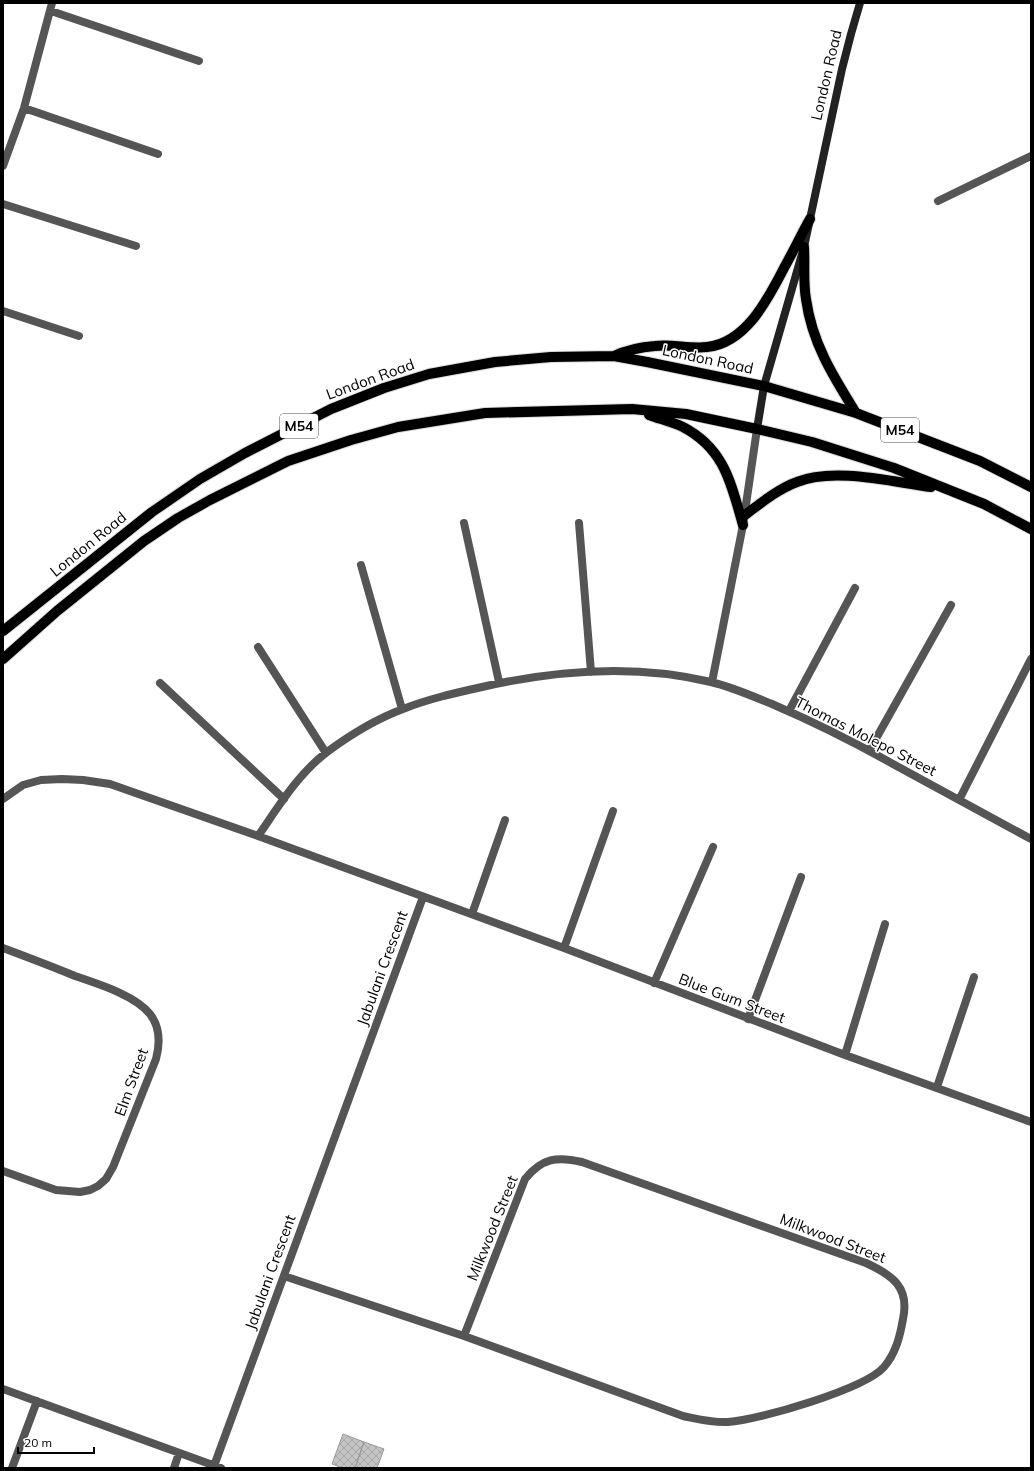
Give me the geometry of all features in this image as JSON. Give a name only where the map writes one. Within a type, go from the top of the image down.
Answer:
[{"type":"main road","points":[[614,356],[626,351],[656,346],[708,347],[732,339],[753,320],[764,306],[810,219]]},
{"type":"main road","points":[[804,247],[806,298],[818,347],[833,378],[856,412]]},
{"type":"main road","name":"London Road","points":[[3,630],[152,512],[200,478],[245,453],[331,409],[384,388],[429,374],[495,362],[551,357],[614,356],[764,386],[856,412],[980,461],[1031,488]]},
{"type":"main road","points":[[632,409],[682,427],[701,438],[714,451],[724,466],[744,520],[783,489],[798,482],[816,477],[838,475],[947,489]]},
{"type":"main road","name":"M54","points":[[3,659],[57,611],[144,541],[178,518],[210,500],[288,461],[351,440],[398,427],[485,413],[632,409],[686,414],[757,429],[812,442],[894,468],[984,504],[1031,529]]},
{"type":"street","name":"London Road","points":[[757,429],[764,386],[804,247],[850,34],[860,3]]},
{"type":"street","points":[[3,166],[24,108],[52,7],[199,61]]},
{"type":"street","points":[[24,108],[158,154]]},
{"type":"street","points":[[938,202],[1031,156]]},
{"type":"street","points":[[3,204],[136,246]]},
{"type":"street","points":[[3,311],[79,336]]},
{"type":"street","points":[[712,682],[744,520],[757,429]]},
{"type":"street","points":[[464,523],[499,682]]},
{"type":"street","points":[[578,523],[591,672]]},
{"type":"street","points":[[361,565],[402,709]]},
{"type":"street","points":[[789,711],[855,588]]},
{"type":"street","points":[[869,751],[951,605]]},
{"type":"street","points":[[258,646],[326,753]]},
{"type":"street","points":[[959,800],[1031,659]]},
{"type":"street","name":"Thomas Molepo Street","points":[[258,836],[302,776],[326,753],[352,736],[402,709],[452,693],[499,682],[541,676],[591,672],[639,672],[679,676],[712,682],[789,711],[837,733],[1031,839]]},
{"type":"street","points":[[160,683],[284,799]]},
{"type":"street","name":"Jabulani Crescent","points":[[3,799],[23,785],[41,780],[62,779],[110,784],[258,836],[423,897],[284,1276],[217,1467]]},
{"type":"street","points":[[564,948],[613,811]]},
{"type":"street","points":[[472,914],[505,820]]},
{"type":"street","points":[[654,983],[714,847]]},
{"type":"street","points":[[748,1019],[800,877]]},
{"type":"street","name":"Blue Gum Street","points":[[423,897],[564,948],[845,1055],[1031,1122]]},
{"type":"street","points":[[845,1055],[885,924]]},
{"type":"street","name":"Elm Street","points":[[3,948],[110,989],[138,1003],[150,1014],[156,1023],[159,1037],[159,1049],[154,1066],[113,1167],[106,1179],[98,1186],[90,1190],[74,1192],[56,1190],[3,1171]]},
{"type":"street","points":[[937,1087],[974,977]]},
{"type":"street","name":"Milkwood Street","points":[[284,1276],[464,1336],[683,1416],[707,1421],[728,1422],[755,1417],[833,1394],[870,1378],[885,1366],[895,1350],[906,1308],[900,1286],[887,1274],[866,1263],[582,1162],[559,1159],[541,1163],[533,1169],[525,1179],[464,1336]]},
{"type":"street","points":[[3,1389],[217,1467]]},
{"type":"street","points":[[12,1468],[37,1401]]},
{"type":"street","points":[[174,1468],[179,1453]]},
{"type":"building","points":[[343,1434],[364,1442],[355,1468],[343,1468],[332,1464]]},
{"type":"building","points":[[364,1442],[384,1449],[377,1468],[355,1468]]}]
